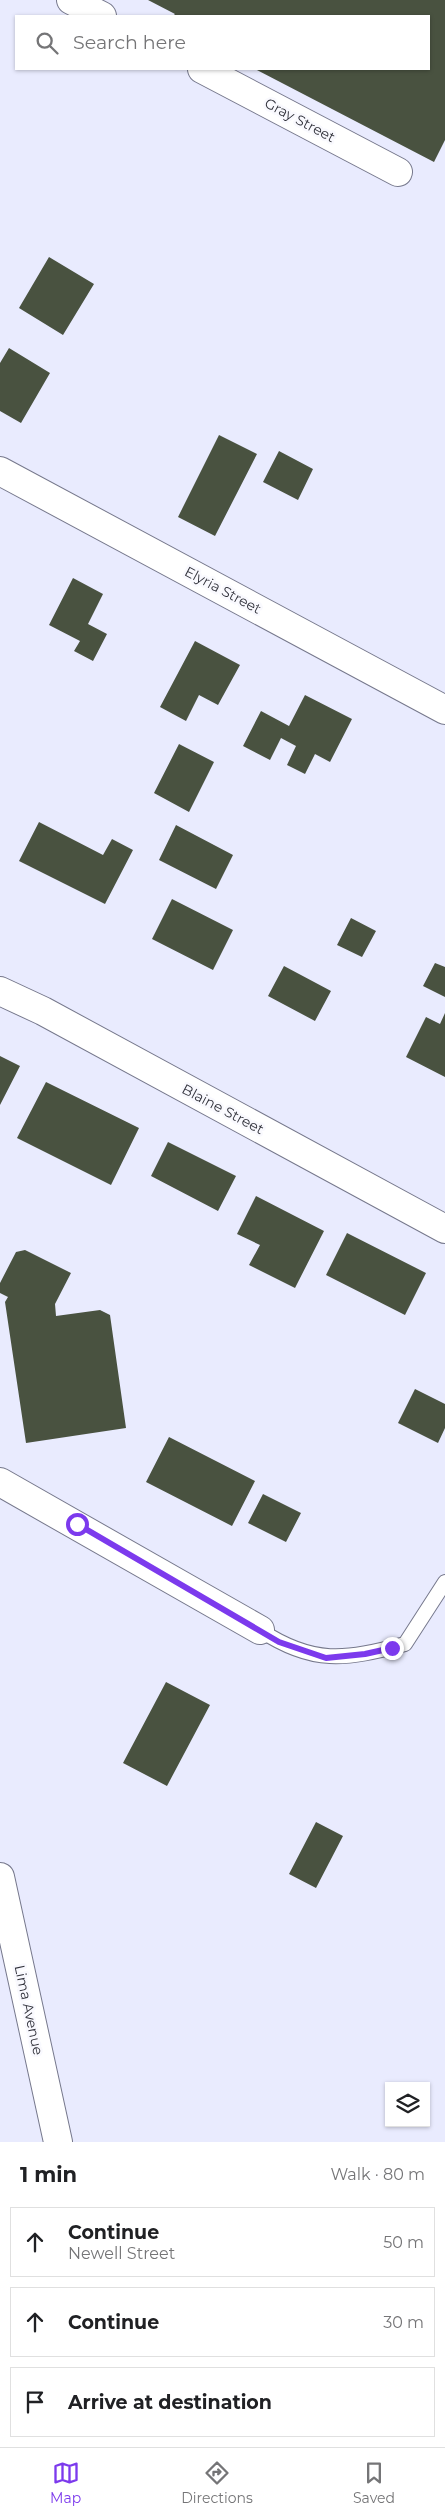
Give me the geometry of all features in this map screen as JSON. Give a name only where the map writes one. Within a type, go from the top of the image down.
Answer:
[{"type":"street","points":[[71,0],[100,15]]},
{"type":"street","name":"Gray Street","points":[[204,70],[398,172]]},
{"type":"street","name":"Elyria Street","points":[[0,471],[445,710]]},
{"type":"street","name":"Blaine Street","points":[[0,991],[43,1011],[445,1229]]},
{"type":"street","points":[[0,1482],[260,1630]]},
{"type":"street","name":"Lima Avenue","points":[[0,1877],[58,2142]]},
{"type":"lane","points":[[260,1630],[279,1642],[326,1658],[373,1652],[405,1644],[445,1582]]},
{"type":"building","points":[[148,0],[445,0],[445,140],[434,162],[257,70],[430,70],[430,15],[175,14]]},
{"type":"building","points":[[49,257],[94,284],[63,335],[19,308]]},
{"type":"building","points":[[9,348],[50,373],[21,423],[0,411],[0,363]]},
{"type":"building","points":[[219,435],[257,454],[215,536],[178,517]]},
{"type":"building","points":[[279,451],[313,469],[298,500],[263,482]]},
{"type":"building","points":[[73,578],[103,594],[88,624],[107,634],[93,661],[74,651],[80,641],[49,625]]},
{"type":"building","points":[[195,641],[240,665],[218,705],[199,695],[186,721],[160,707]]},
{"type":"building","points":[[305,695],[352,719],[330,762],[315,754],[305,774],[287,765],[296,746],[281,738],[270,760],[243,746],[261,711],[289,726]]},
{"type":"building","points":[[179,744],[214,762],[189,812],[154,793]]},
{"type":"building","points":[[39,822],[103,855],[112,839],[133,850],[105,904],[19,861]]},
{"type":"building","points":[[176,825],[233,855],[216,889],[159,860]]},
{"type":"building","points":[[172,899],[233,930],[213,970],[152,939]]},
{"type":"building","points":[[351,918],[376,931],[362,957],[337,945]]},
{"type":"building","points":[[435,963],[445,967],[445,997],[423,986]]},
{"type":"building","points":[[284,966],[331,991],[315,1021],[268,996]]},
{"type":"building","points":[[445,1013],[445,1077],[406,1057],[426,1017],[440,1024]]},
{"type":"building","points":[[0,1056],[20,1066],[0,1105]]},
{"type":"building","points":[[46,1082],[139,1128],[111,1185],[17,1138]]},
{"type":"building","points":[[168,1142],[236,1176],[218,1211],[151,1176]]},
{"type":"building","points":[[256,1196],[324,1231],[295,1288],[249,1265],[260,1245],[237,1234]]},
{"type":"building","points":[[347,1233],[426,1273],[405,1315],[326,1275]]},
{"type":"building","points":[[25,1250],[71,1273],[55,1304],[56,1316],[100,1310],[110,1315],[126,1428],[26,1443],[5,1302],[8,1297],[0,1293],[0,1283],[16,1252]]},
{"type":"building","points":[[415,1389],[445,1404],[445,1428],[438,1443],[398,1423]]},
{"type":"building","points":[[169,1437],[255,1481],[232,1526],[146,1482]]},
{"type":"building","points":[[263,1494],[301,1513],[286,1542],[248,1523]]},
{"type":"building","points":[[166,1682],[210,1705],[167,1786],[123,1763]]},
{"type":"building","points":[[316,1822],[343,1836],[316,1888],[289,1874]]},
{"type":"route","points":[[77,1524],[279,1642],[326,1658],[365,1654],[392,1648]]}]
